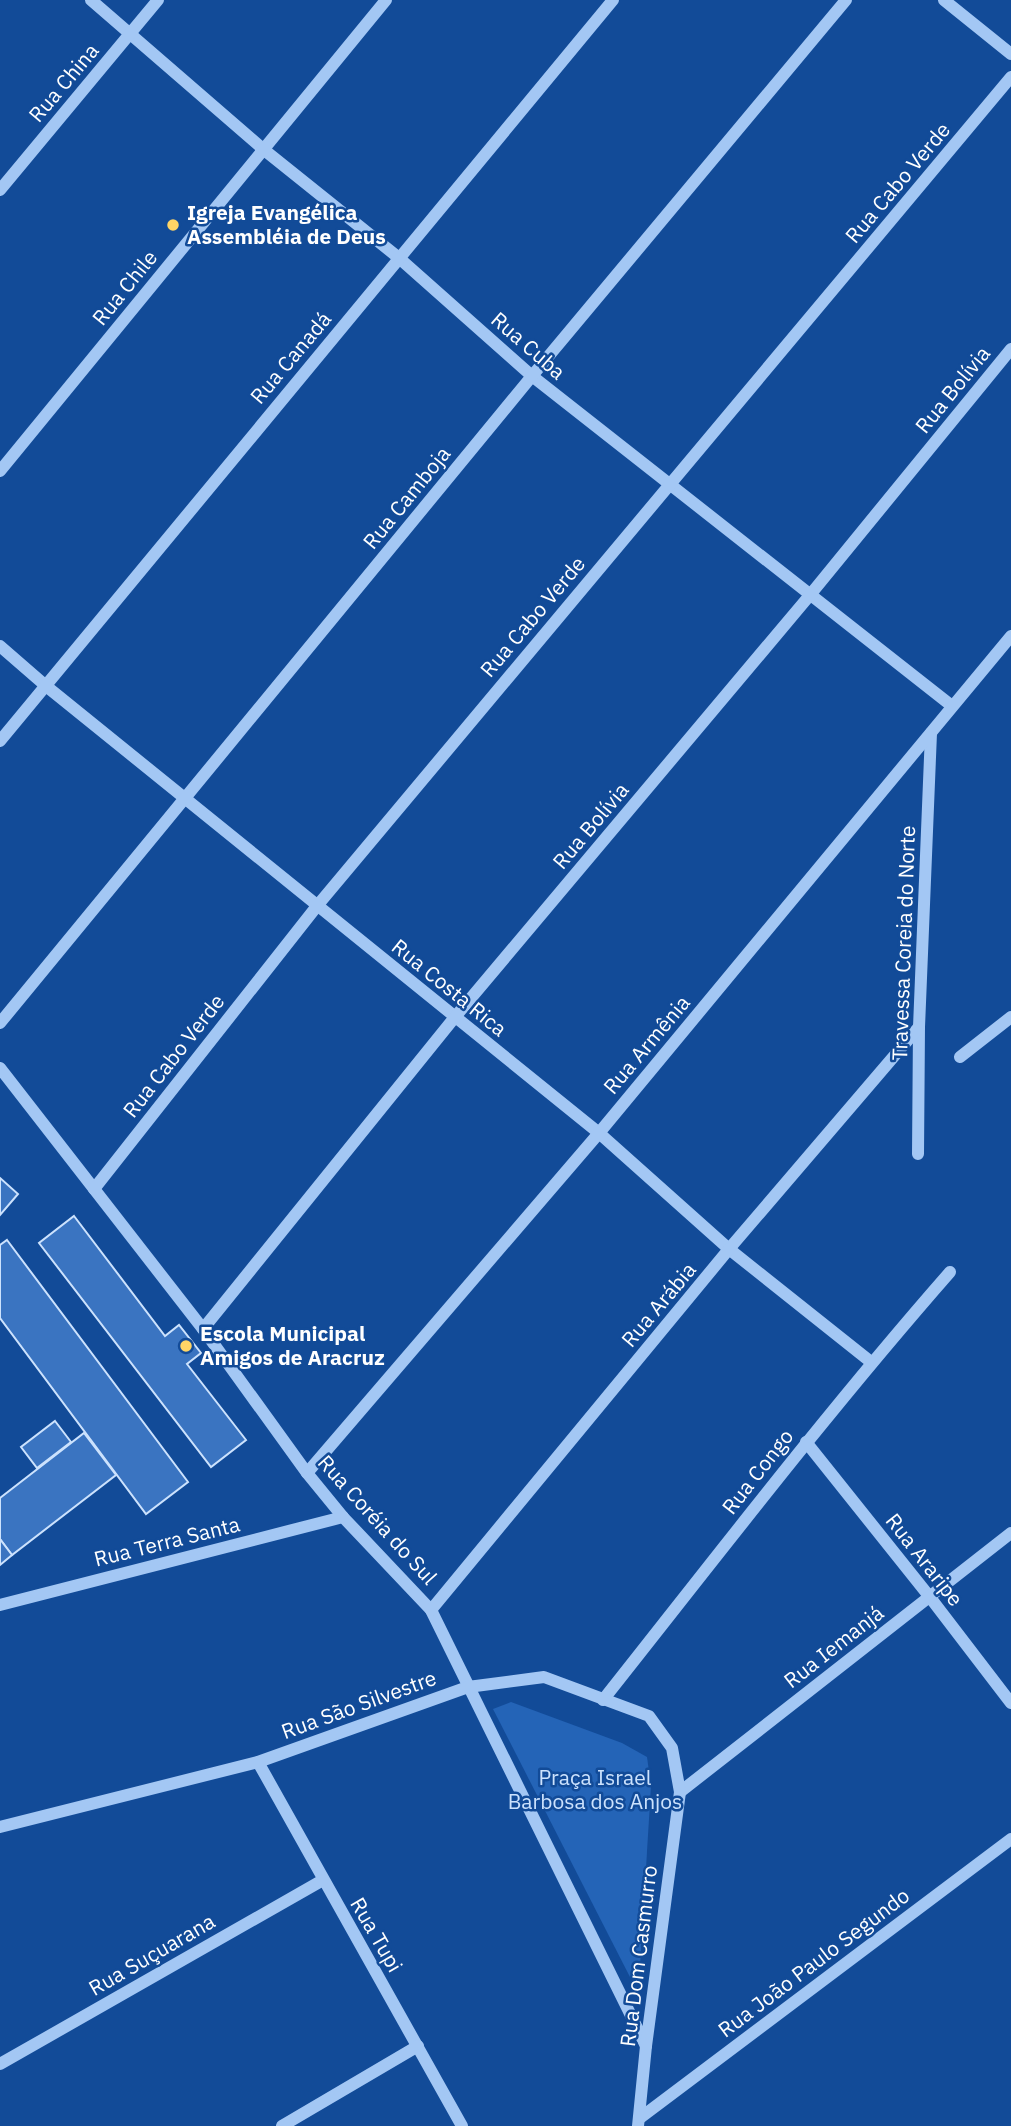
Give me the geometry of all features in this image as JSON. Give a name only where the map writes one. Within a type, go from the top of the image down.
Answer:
[{"type":"street","name":"Rua Cuba","points":[[91,0],[263,149],[399,258],[532,376],[952,706]]},
{"type":"street","name":"Rua China","points":[[0,190],[158,0]]},
{"type":"street","name":"Rua Chile","points":[[0,471],[386,0]]},
{"type":"street","name":"Rua Canadá","points":[[0,741],[613,0]]},
{"type":"street","name":"Rua Camboja","points":[[0,1023],[532,376],[846,0]]},
{"type":"street","points":[[944,0],[1011,54]]},
{"type":"street","name":"Rua Cabo Verde","points":[[94,1189],[317,906],[1011,77]]},
{"type":"street","name":"Rua Bolívia","points":[[203,1329],[455,1017],[810,595],[1011,349]]},
{"type":"street","name":"Rua Armênia","points":[[307,1473],[598,1133],[1011,636]]},
{"type":"street","name":"Rua Costa Rica","points":[[0,646],[598,1133],[729,1249],[871,1362]]},
{"type":"street","name":"Travessa Coreia do Norte","points":[[918,1154],[919,1027],[931,733]]},
{"type":"street","points":[[960,1058],[1011,1017]]},
{"type":"street","name":"Rua Arábia","points":[[431,1610],[729,1249],[919,1027]]},
{"type":"street","name":"Rua Coréia do Sul","points":[[0,1068],[203,1329],[307,1473],[343,1517],[431,1610],[646,2046]]},
{"type":"street","name":"Rua Congo","points":[[603,1700],[806,1442],[871,1362],[950,1272]]},
{"type":"street","name":"Rua Araripe","points":[[806,1442],[1011,1703]]},
{"type":"street","name":"Rua Terra Santa","points":[[0,1605],[343,1517]]},
{"type":"street","name":"Rua Iemanjá","points":[[680,1792],[1011,1533]]},
{"type":"street","name":"Rua São Silvestre","points":[[0,1827],[258,1762],[468,1687],[544,1677],[649,1716],[672,1748],[680,1792]]},
{"type":"street","name":"Rua Tupi","points":[[258,1762],[462,2126]]},
{"type":"street","name":"Rua Dom Casmurro","points":[[639,2122],[646,2046],[680,1792]]},
{"type":"street","name":"Rua João Paulo Segundo","points":[[639,2122],[1011,1839]]},
{"type":"street","name":"Rua Suçuarana","points":[[0,2064],[323,1880]]},
{"type":"street","points":[[282,2126],[418,2046]]},
{"type":"green space","name":"Praça Israel Barbosa dos Anjos","points":[[511,1702],[622,1743],[647,1757],[651,1786],[640,1966],[630,1977],[493,1709]]},
{"type":"building","points":[[0,1178],[18,1194],[0,1215]]},
{"type":"building","points":[[74,1216],[165,1336],[179,1325],[201,1353],[187,1364],[246,1440],[211,1467],[39,1243]]},
{"type":"building","points":[[7,1240],[188,1482],[146,1514],[0,1318],[0,1245]]},
{"type":"building","points":[[55,1421],[71,1442],[37,1468],[21,1447]]},
{"type":"building","points":[[84,1433],[116,1475],[12,1555],[0,1539],[0,1498]]},
{"type":"building","points":[[0,1539],[12,1555],[0,1565]]},
{"type":"place","name":"Igreja Evangélica Assembléia de Deus","points":[[173,225]]},
{"type":"place","name":"Escola Municipal Amigos de Aracruz","points":[[186,1346]]}]
